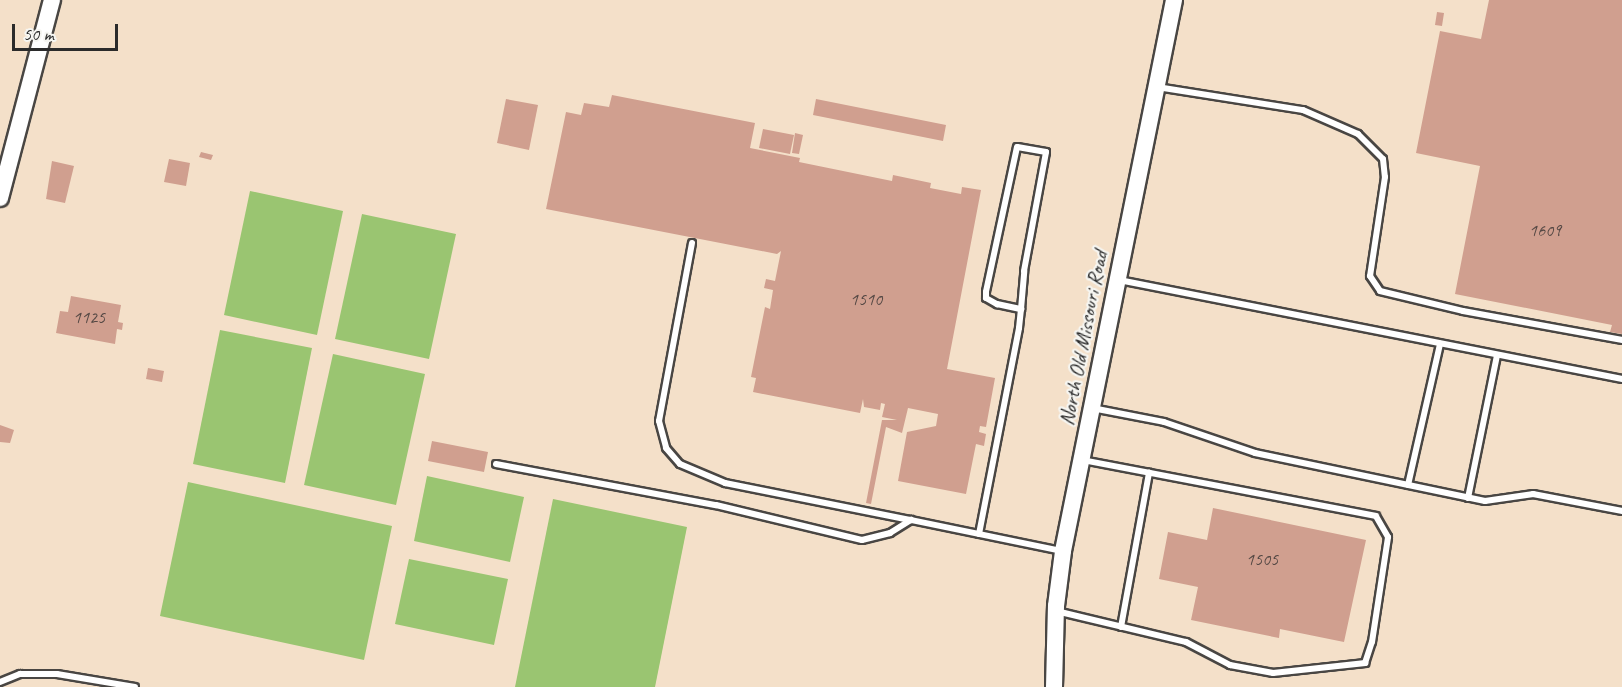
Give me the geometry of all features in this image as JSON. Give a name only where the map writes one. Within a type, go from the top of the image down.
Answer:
[{"type":"main road","points":[[0,198],[52,0]]},
{"type":"main road","name":"North Old Missouri Road","points":[[1054,687],[1055,611],[1063,551],[1174,0]]},
{"type":"lane","points":[[1157,87],[1303,110],[1358,134],[1383,159],[1384,177],[1370,276],[1380,291],[1463,311],[1622,340]]},
{"type":"lane","points":[[979,534],[1021,309],[1046,152],[1017,147],[986,298],[997,304],[1021,309]]},
{"type":"lane","points":[[692,243],[659,421],[666,448],[680,464],[725,483],[1063,551]]},
{"type":"lane","points":[[1118,280],[1622,379]]},
{"type":"lane","points":[[1408,485],[1440,344]]},
{"type":"lane","points":[[1468,498],[1497,356]]},
{"type":"lane","points":[[1092,407],[1164,423],[1255,453],[1468,498],[1485,501],[1533,494],[1622,511]]},
{"type":"lane","points":[[1055,611],[1186,642],[1230,665],[1273,673],[1365,663],[1372,642],[1388,537],[1376,516],[1081,459]]},
{"type":"lane","points":[[496,464],[716,505],[862,540],[890,533],[912,520]]},
{"type":"lane","points":[[1121,627],[1149,473]]},
{"type":"lane","points":[[0,682],[20,674],[57,674],[135,687]]},
{"type":"green space","points":[[250,191],[343,211],[317,335],[224,315]]},
{"type":"green space","points":[[362,214],[456,234],[429,359],[335,339]]},
{"type":"green space","points":[[220,330],[312,348],[285,483],[193,464]]},
{"type":"green space","points":[[333,354],[425,374],[396,505],[304,485]]},
{"type":"green space","points":[[427,476],[524,497],[510,562],[414,541]]},
{"type":"green space","points":[[188,482],[392,526],[364,660],[160,616]]},
{"type":"green space","points":[[553,499],[687,527],[655,687],[515,687]]},
{"type":"green space","points":[[409,559],[508,579],[494,645],[395,624]]},
{"type":"building","points":[[1489,0],[1622,0],[1622,334],[1610,332],[1612,325],[1455,294],[1480,166],[1416,153],[1440,31],[1481,39]]},
{"type":"building","points":[[1437,12],[1444,13],[1442,26],[1435,25]]},
{"type":"building","points":[[612,95],[755,123],[750,148],[800,158],[799,162],[892,181],[893,175],[931,183],[930,188],[961,194],[962,187],[981,190],[947,369],[995,378],[986,427],[980,426],[979,432],[986,434],[984,446],[976,444],[966,494],[898,481],[907,432],[936,426],[938,414],[908,408],[902,433],[886,427],[871,504],[866,503],[882,420],[897,420],[882,417],[885,404],[881,403],[880,410],[864,407],[863,399],[860,413],[753,392],[756,378],[751,377],[765,307],[770,309],[773,290],[764,288],[766,279],[775,281],[781,251],[777,254],[546,209],[566,112],[581,115],[584,103],[609,107]]},
{"type":"building","points":[[506,99],[538,105],[529,150],[497,143]]},
{"type":"building","points":[[816,99],[946,125],[943,141],[813,115]]},
{"type":"building","points":[[763,129],[794,135],[790,154],[759,148]]},
{"type":"building","points":[[795,133],[803,135],[799,154],[792,153]]},
{"type":"building","points":[[201,152],[213,155],[211,160],[199,157]]},
{"type":"building","points":[[169,159],[190,163],[186,186],[164,182]]},
{"type":"building","points":[[52,161],[74,166],[65,203],[46,199]]},
{"type":"building","points":[[71,296],[121,305],[118,322],[123,323],[122,330],[117,329],[115,344],[56,333],[60,311],[68,312]]},
{"type":"building","points":[[148,368],[164,371],[162,382],[146,379]]},
{"type":"building","points":[[0,425],[14,430],[10,443],[0,442]]},
{"type":"building","points":[[432,441],[488,452],[484,472],[428,461]]},
{"type":"building","points":[[1213,508],[1366,540],[1344,642],[1280,629],[1279,638],[1191,620],[1198,587],[1159,579],[1168,532],[1207,540]]}]
